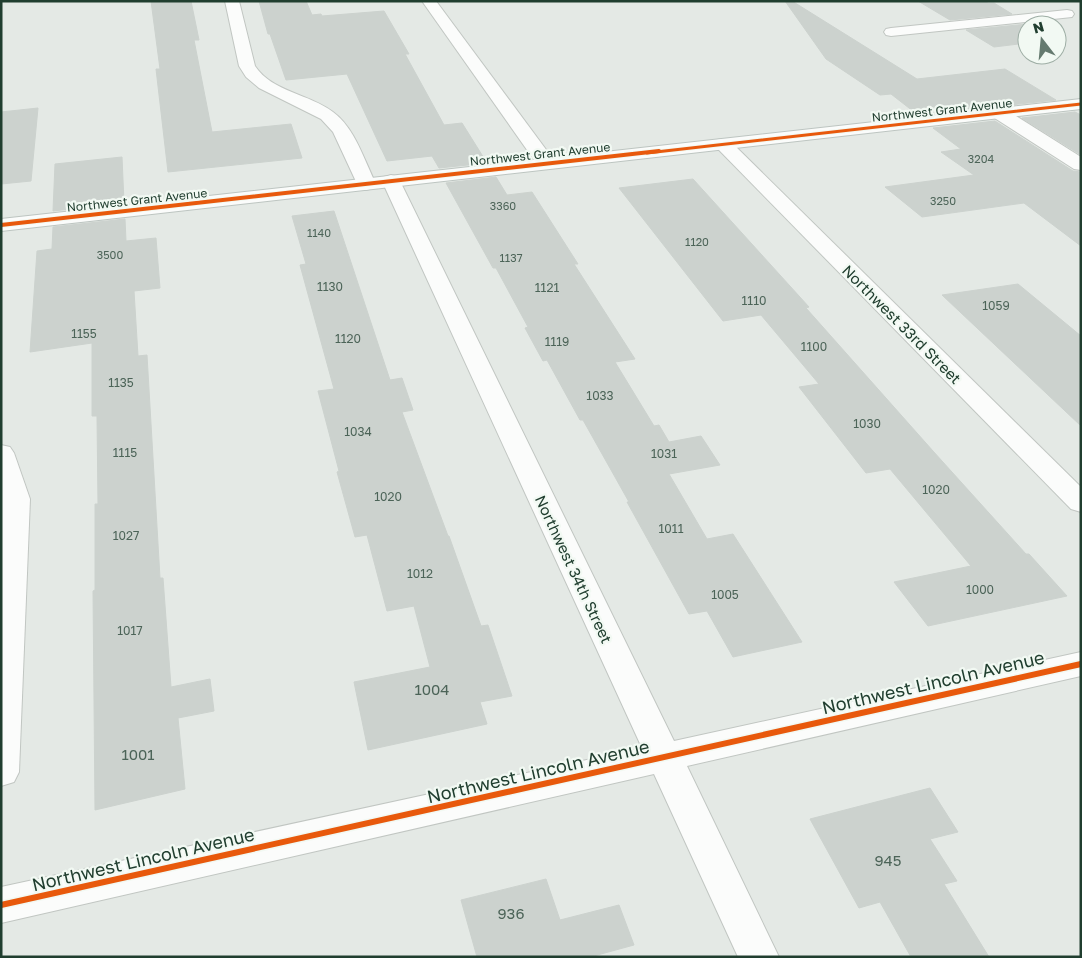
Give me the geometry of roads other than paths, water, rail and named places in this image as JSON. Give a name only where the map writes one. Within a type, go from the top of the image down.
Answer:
[{"type":"street","name":"Northwest 34th Street","points":[[232,1],[247,66],[252,74],[265,85],[327,115],[341,130],[378,183],[663,757],[759,957]]},
{"type":"street","points":[[429,1],[546,163]]},
{"type":"street","points":[[1042,1],[1081,21]]},
{"type":"street","points":[[891,32],[1067,14]]},
{"type":"street","name":"Northwest Grant Avenue","points":[[1,225],[1081,104]]},
{"type":"street","points":[[999,113],[1081,165]]},
{"type":"street","name":"Northwest 33rd Street","points":[[723,144],[1081,503]]},
{"type":"street","points":[[1,452],[16,499],[1,772]]},
{"type":"street","name":"Northwest Lincoln Avenue","points":[[1,905],[1081,664]]}]
